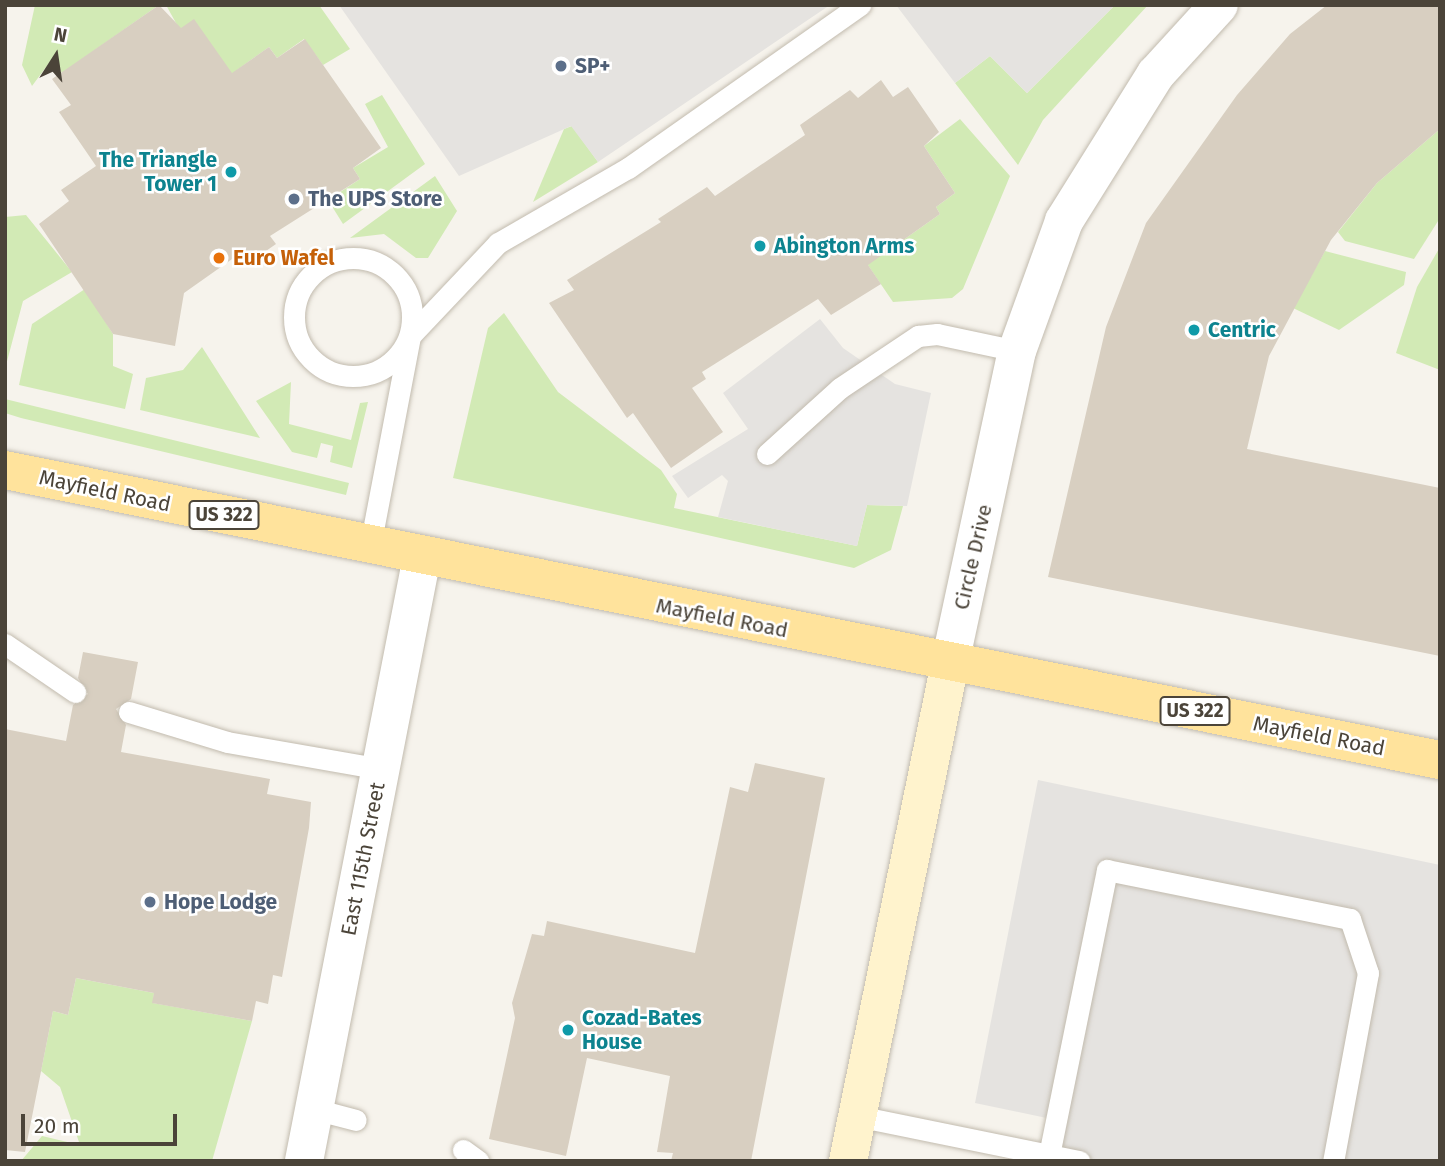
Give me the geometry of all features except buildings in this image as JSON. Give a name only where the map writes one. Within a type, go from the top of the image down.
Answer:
[{"type":"main road","name":"Mayfield Road","points":[[5,470],[422,557],[1440,760]]},
{"type":"street","name":"Circle Drive","points":[[848,1161],[1017,351],[1063,221],[1086,181],[1156,74],[1219,5]]},
{"type":"street","name":"East 115th Street","points":[[304,1161],[422,557]]},
{"type":"lane","points":[[370,546],[410,336],[410,296],[400,279],[375,262],[345,257],[326,263],[299,292],[295,329],[314,363],[331,372],[350,376],[387,366],[410,336],[498,243],[628,168],[860,5]]},
{"type":"lane","points":[[767,454],[840,388],[918,336],[937,334],[1017,351]]},
{"type":"lane","points":[[5,644],[75,692]]},
{"type":"lane","points":[[129,712],[226,742],[380,769]]},
{"type":"lane","points":[[1049,1155],[1107,870],[1350,919],[1368,973],[1333,1161]]},
{"type":"lane","points":[[314,1109],[356,1120]]},
{"type":"lane","points":[[857,1116],[1079,1161]]},
{"type":"green space","points":[[35,5],[159,5],[62,73],[52,59],[32,86],[22,65]]},
{"type":"green space","points":[[166,5],[319,5],[350,49],[323,65],[304,39],[277,58],[269,47],[237,70],[218,99]]},
{"type":"green space","points":[[1115,5],[1148,5],[1043,120],[1018,165],[955,83],[990,56],[1027,93]]},
{"type":"green space","points":[[382,95],[425,164],[343,224],[328,200],[360,179],[353,168],[388,147],[365,104]]},
{"type":"green space","points":[[960,119],[1010,176],[963,289],[952,298],[893,302],[861,255],[889,250],[940,214],[936,207],[955,193],[924,146]]},
{"type":"green space","points":[[572,126],[598,162],[533,202],[564,129]]},
{"type":"green space","points":[[1440,129],[1440,218],[1414,259],[1345,241],[1338,232],[1377,183]]},
{"type":"green space","points":[[435,176],[457,211],[428,258],[416,258],[384,234],[350,238]]},
{"type":"green space","points":[[26,215],[72,272],[23,301],[5,369],[5,217]]},
{"type":"green space","points":[[1440,247],[1440,370],[1396,353],[1417,287]]},
{"type":"green space","points":[[1325,251],[1406,272],[1404,285],[1339,330],[1293,308]]},
{"type":"green space","points":[[85,289],[113,334],[113,366],[133,374],[125,409],[19,385],[32,324]]},
{"type":"green space","points":[[504,313],[558,392],[661,470],[677,494],[674,508],[857,546],[867,505],[903,506],[891,550],[854,568],[453,478],[488,328]]},
{"type":"green space","points":[[202,347],[260,438],[140,410],[146,378],[183,370]]},
{"type":"green space","points":[[291,382],[289,424],[351,440],[360,403],[368,402],[352,468],[330,462],[333,446],[321,443],[317,458],[292,452],[256,401]]},
{"type":"green space","points":[[5,399],[349,483],[346,495],[21,418],[5,413]]},
{"type":"green space","points":[[76,978],[154,993],[153,1003],[252,1021],[212,1161],[21,1161],[42,1136],[80,1145],[60,1087],[41,1071],[53,1011],[68,1015]]},
{"type":"shaded area","name":"SP+","points":[[339,5],[830,5],[598,162],[571,126],[459,176]]},
{"type":"shaded area","points":[[896,5],[1115,5],[1027,93],[990,56],[955,83]]},
{"type":"shaded area","points":[[820,319],[843,348],[895,384],[931,393],[907,506],[867,505],[857,546],[718,517],[728,481],[722,475],[688,498],[672,476],[748,429],[723,393]]},
{"type":"shaded area","points":[[1038,780],[1440,865],[1440,1161],[1048,1161],[1056,1120],[975,1103]]},
{"type":"place","name":"SP+","points":[[561,66]]},
{"type":"place","name":"The Triangle Tower 1","points":[[231,172]]},
{"type":"place","name":"The UPS Store","points":[[294,199]]},
{"type":"place","name":"Abington Arms","points":[[760,246]]},
{"type":"place","name":"Euro Wafel","points":[[219,258]]},
{"type":"place","name":"Centric","points":[[1194,330]]},
{"type":"place","name":"Hope Lodge","points":[[150,902]]},
{"type":"place","name":"Cozad-Bates House","points":[[568,1030]]}]
